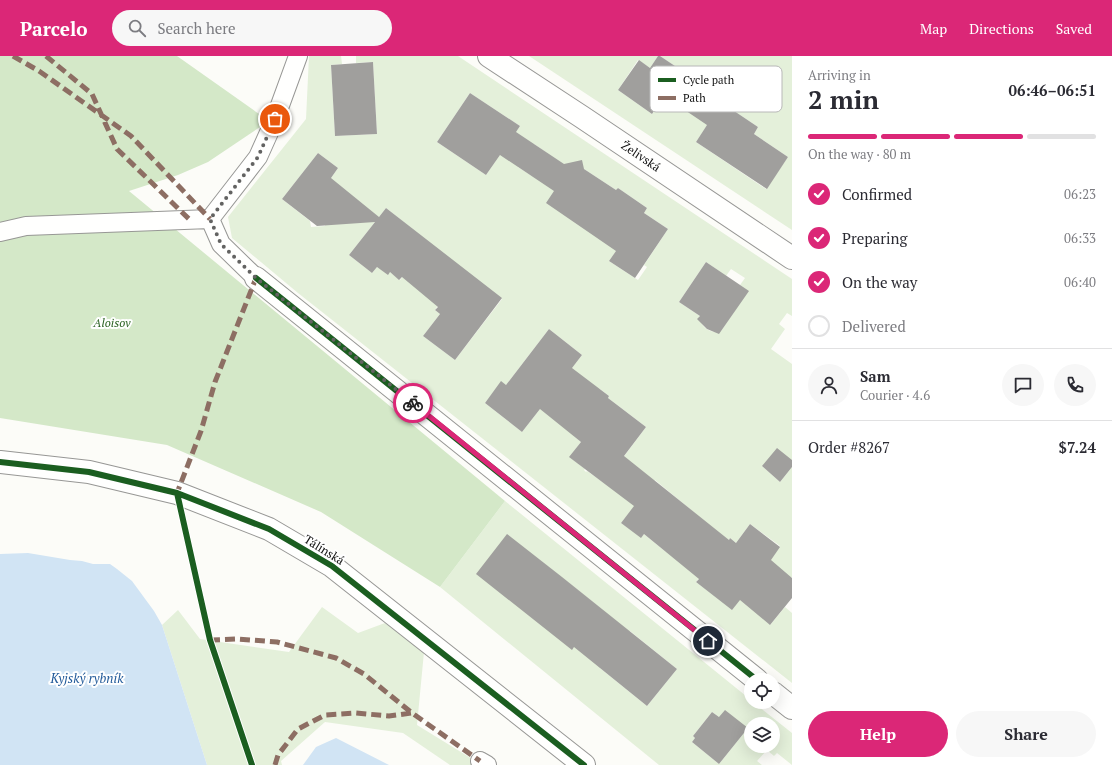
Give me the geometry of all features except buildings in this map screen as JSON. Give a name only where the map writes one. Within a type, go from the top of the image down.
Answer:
[{"type":"street","name":"Želivská","points":[[489,56],[792,258]]},
{"type":"street","points":[[256,278],[748,673]]},
{"type":"street","name":"Tálínská","points":[[0,462],[89,472],[177,493],[269,530],[332,566],[584,765]]},
{"type":"street","points":[[780,699],[792,708]]},
{"type":"lane","points":[[210,219],[258,157],[275,119],[298,56]]},
{"type":"lane","points":[[0,232],[26,226],[210,219]]},
{"type":"lane","points":[[210,219],[221,244],[256,278]]},
{"type":"green space","name":"Aloisov","points":[[0,56],[177,56],[269,121],[208,162],[178,175],[129,191],[505,501],[440,587],[321,512],[167,445],[0,418]]},
{"type":"green space","points":[[309,56],[341,56],[342,64],[331,65],[335,136],[377,134],[373,62],[356,63],[356,56],[458,56],[792,279],[792,316],[787,313],[779,324],[785,329],[771,349],[792,364],[792,460],[762,466],[780,482],[792,467],[792,578],[791,577],[770,625],[785,607],[792,613],[792,683],[298,293],[232,238],[228,217],[306,119]],"holes":[[[470,93],[520,126],[486,175],[437,142]],[[534,144],[547,153],[532,176],[518,167]],[[318,153],[338,168],[331,178],[325,226],[311,227],[310,221],[282,199]],[[584,169],[616,190],[587,231]],[[618,188],[647,208],[644,213],[668,229],[644,265],[647,267],[638,280],[609,261],[617,250],[589,230]],[[386,208],[430,243],[400,280],[390,272],[377,267],[372,273],[349,255]],[[706,262],[726,276],[731,269],[745,278],[740,285],[748,291],[721,331],[718,329],[716,332],[707,329],[703,325],[699,317],[700,316],[679,302]],[[466,271],[502,299],[455,360],[423,336],[440,314],[435,310]],[[549,329],[582,355],[522,432],[485,403],[501,382],[506,385]],[[600,389],[609,396],[608,398],[646,427],[604,483],[587,471],[586,472],[584,470],[585,469],[570,457],[581,442],[574,436]],[[655,480],[696,514],[666,552],[644,534],[641,537],[621,523]],[[750,524],[780,546],[766,567],[732,609],[696,582],[730,538],[736,543]]]},
{"type":"green space","points":[[529,56],[658,56],[650,68],[638,60],[618,90],[652,114],[653,112],[716,112],[696,142],[766,189],[788,157],[754,134],[758,127],[736,112],[782,112],[782,66],[675,66],[660,56],[792,56],[792,230]]},
{"type":"green space","points":[[505,501],[744,694],[744,709],[762,709],[772,717],[744,717],[744,726],[719,717],[712,712],[693,736],[695,738],[692,742],[719,764],[744,733],[744,753],[764,753],[757,761],[762,765],[659,765],[440,587]],"holes":[[[532,554],[603,610],[572,649]],[[630,631],[677,669],[647,706],[600,668]]]},
{"type":"green space","points":[[322,607],[358,633],[385,623],[424,652],[417,725],[482,765],[450,765],[403,733],[325,722],[281,761],[282,765],[207,765],[162,625],[178,610],[200,639],[289,652]]},
{"type":"green space","points":[[780,723],[792,733],[792,765],[777,753],[780,753]]},
{"type":"water","name":"Kyjský rybník","points":[[28,553],[93,564],[110,564],[132,581],[154,611],[162,625],[207,765],[0,765],[0,554]]},
{"type":"water","points":[[336,738],[389,765],[303,765],[316,747]]},
{"type":"marked path","points":[[13,56],[39,71],[131,136],[210,219]]},
{"type":"marked path","points":[[46,56],[92,94],[117,149],[190,220]]},
{"type":"marked path","points":[[177,496],[201,431],[215,382],[256,278]]},
{"type":"marked path","points":[[210,640],[237,639],[277,642],[336,658],[364,674],[412,713],[480,761]]},
{"type":"marked path","points":[[275,765],[278,755],[298,729],[325,715],[356,713],[389,716],[412,713]]},
{"type":"cycle path","points":[[256,278],[748,673]]},
{"type":"cycle path","points":[[0,462],[89,472],[177,493],[269,529],[332,566],[584,765]]},
{"type":"cycle path","points":[[177,493],[210,640],[252,765]]},
{"type":"way so far","points":[[275,119],[258,157],[210,219],[221,244],[256,278],[413,403]]},
{"type":"route","points":[[413,403],[708,641]]}]
